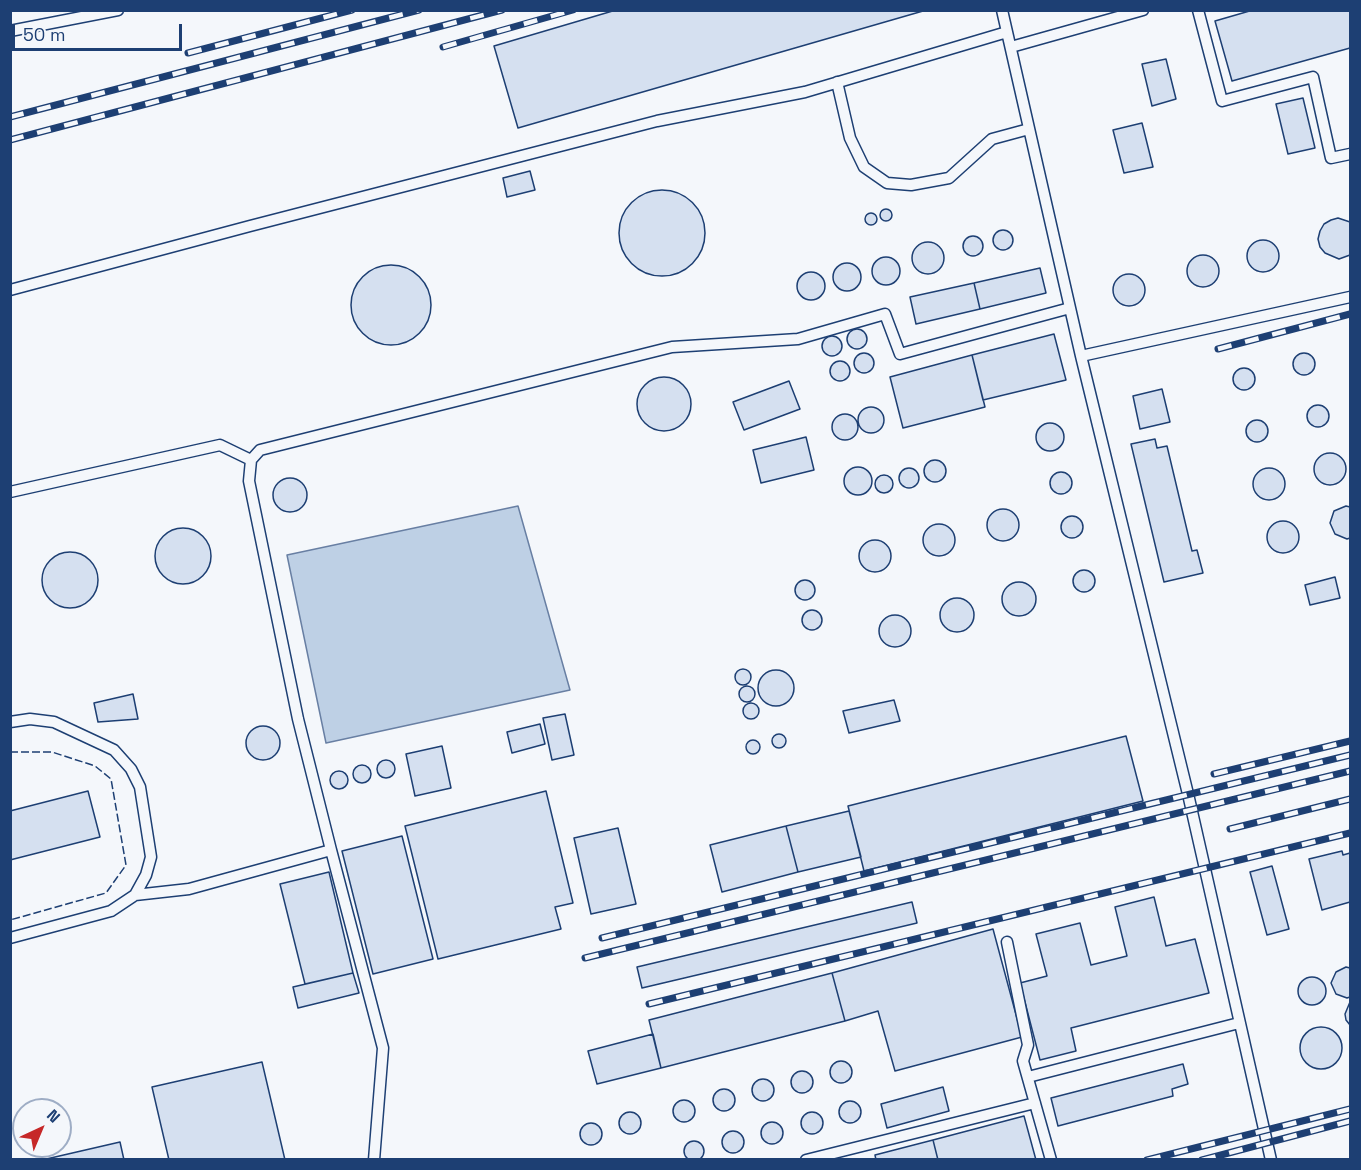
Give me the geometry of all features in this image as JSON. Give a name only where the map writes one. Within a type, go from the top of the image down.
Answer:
[{"type":"lane","points":[[10,31],[118,10]]},
{"type":"lane","points":[[1002,10],[1081,356],[1188,794],[1271,1160]]},
{"type":"lane","points":[[1011,47],[1143,10]]},
{"type":"lane","points":[[1198,10],[1222,101],[1313,77],[1331,158],[1350,154]]},
{"type":"lane","points":[[10,290],[657,121],[805,92],[1007,32]]},
{"type":"lane","points":[[837,82],[850,138],[864,166],[887,183],[911,185],[949,178],[992,139],[1029,129]]},
{"type":"lane","points":[[1081,356],[1350,297]]},
{"type":"lane","points":[[374,1160],[382,1048],[330,850],[293,696],[249,481],[251,460],[260,450],[672,346],[798,339],[885,314],[900,354],[1070,308]]},
{"type":"lane","points":[[10,492],[220,445],[251,460]]},
{"type":"lane","points":[[10,722],[30,719],[54,722],[114,750],[131,769],[140,787],[151,857],[146,875],[135,895]]},
{"type":"lane","points":[[10,938],[111,911],[135,895],[189,889],[330,850]]},
{"type":"lane","points":[[1007,942],[1028,1045],[1023,1061],[1051,1160]]},
{"type":"lane","points":[[1028,1077],[1239,1023]]},
{"type":"lane","points":[[806,1160],[1035,1103]]},
{"type":"water","points":[[518,506],[570,690],[326,743],[287,555]]},
{"type":"building","points":[[616,10],[923,11],[518,128],[494,46]]},
{"type":"building","points":[[1253,10],[1350,10],[1350,48],[1232,81],[1215,21]]},
{"type":"building","points":[[1166,59],[1176,99],[1152,106],[1142,64]]},
{"type":"building","points":[[1303,98],[1315,148],[1288,154],[1276,104]]},
{"type":"building","points":[[1142,123],[1153,167],[1124,173],[1113,130]]},
{"type":"building","points":[[530,171],[535,190],[507,197],[503,178]]},
{"type":"building","points":[[662,190],[679,193],[693,202],[702,216],[705,233],[702,250],[693,264],[679,273],[662,276],[645,273],[631,264],[622,250],[619,233],[622,216],[631,202],[645,193]]},
{"type":"building","points":[[888,209],[892,215],[888,221],[884,221],[880,213]]},
{"type":"building","points":[[873,213],[877,219],[873,225],[869,225],[865,217]]},
{"type":"building","points":[[1338,218],[1350,222],[1350,255],[1339,259],[1325,253],[1318,239],[1324,224]]},
{"type":"building","points":[[1003,230],[1010,233],[1013,240],[1010,247],[1003,250],[996,247],[993,240],[996,233]]},
{"type":"building","points":[[973,236],[980,239],[983,246],[980,253],[973,256],[966,253],[963,246],[966,239]]},
{"type":"building","points":[[1263,240],[1274,245],[1279,256],[1274,267],[1263,272],[1252,267],[1247,256],[1252,245]]},
{"type":"building","points":[[928,242],[939,247],[944,258],[939,269],[928,274],[917,269],[912,258],[917,247]]},
{"type":"building","points":[[1203,255],[1214,260],[1219,271],[1214,282],[1203,287],[1192,282],[1187,271],[1192,260]]},
{"type":"building","points":[[886,257],[896,261],[900,271],[896,281],[886,285],[876,281],[872,271],[876,261]]},
{"type":"building","points":[[847,263],[857,267],[861,277],[857,287],[847,291],[837,287],[833,277],[837,267]]},
{"type":"building","points":[[391,265],[406,268],[419,277],[428,290],[431,305],[428,320],[419,333],[406,342],[391,345],[376,342],[363,333],[354,320],[351,305],[354,290],[363,277],[376,268]]},
{"type":"building","points":[[1040,268],[1046,293],[980,309],[974,283]]},
{"type":"building","points":[[811,272],[821,276],[825,286],[821,296],[811,300],[801,296],[797,286],[801,276]]},
{"type":"building","points":[[1129,274],[1140,279],[1145,290],[1140,301],[1129,306],[1118,301],[1113,290],[1118,279]]},
{"type":"building","points":[[974,283],[980,309],[916,324],[910,297]]},
{"type":"building","points":[[857,329],[864,332],[867,339],[864,346],[857,349],[850,346],[847,339],[850,332]]},
{"type":"building","points":[[1054,334],[1066,380],[983,400],[972,355]]},
{"type":"building","points":[[832,336],[839,339],[842,346],[839,353],[832,356],[825,353],[822,346],[825,339]]},
{"type":"building","points":[[864,353],[871,356],[874,363],[871,370],[864,373],[857,370],[854,363],[857,356]]},
{"type":"building","points":[[1304,353],[1312,356],[1315,364],[1312,372],[1304,375],[1296,372],[1293,364],[1296,356]]},
{"type":"building","points":[[972,355],[985,407],[903,428],[890,377]]},
{"type":"building","points":[[840,361],[847,364],[850,371],[847,378],[840,381],[833,378],[830,371],[833,364]]},
{"type":"building","points":[[1244,368],[1252,371],[1255,379],[1252,387],[1244,390],[1236,387],[1233,379],[1236,371]]},
{"type":"building","points":[[659,377],[669,377],[679,381],[687,389],[691,404],[687,419],[679,427],[669,431],[659,431],[649,427],[641,419],[637,409],[637,399],[641,389],[649,381]]},
{"type":"building","points":[[789,381],[800,409],[744,430],[733,402]]},
{"type":"building","points":[[1162,389],[1170,422],[1140,429],[1133,396]]},
{"type":"building","points":[[1318,405],[1326,408],[1329,416],[1326,424],[1318,427],[1310,424],[1307,416],[1310,408]]},
{"type":"building","points":[[871,407],[880,411],[884,420],[880,429],[871,433],[862,429],[858,420],[862,411]]},
{"type":"building","points":[[845,414],[854,418],[858,427],[854,436],[845,440],[836,436],[832,427],[836,418]]},
{"type":"building","points":[[1257,420],[1265,423],[1268,431],[1265,439],[1257,442],[1249,439],[1246,431],[1249,423]]},
{"type":"building","points":[[1050,423],[1060,427],[1064,437],[1060,447],[1050,451],[1040,447],[1036,437],[1040,427]]},
{"type":"building","points":[[806,437],[814,470],[761,483],[753,450]]},
{"type":"building","points":[[1155,439],[1157,448],[1167,446],[1192,551],[1197,550],[1203,573],[1164,582],[1131,444]]},
{"type":"building","points":[[1330,453],[1342,457],[1346,469],[1342,481],[1330,485],[1318,481],[1314,469],[1318,457]]},
{"type":"building","points":[[935,460],[943,463],[946,471],[943,479],[935,482],[927,479],[924,471],[927,463]]},
{"type":"building","points":[[858,467],[868,471],[872,481],[868,491],[858,495],[848,491],[844,481],[848,471]]},
{"type":"building","points":[[909,468],[916,471],[919,478],[916,485],[909,488],[902,485],[899,478],[902,471]]},
{"type":"building","points":[[1269,468],[1281,472],[1285,484],[1281,496],[1269,500],[1257,496],[1253,484],[1257,472]]},
{"type":"building","points":[[1061,472],[1069,475],[1072,483],[1069,491],[1061,494],[1053,491],[1050,483],[1053,475]]},
{"type":"building","points":[[884,475],[890,478],[893,484],[890,490],[884,493],[878,490],[875,484],[878,478]]},
{"type":"building","points":[[290,478],[302,483],[307,495],[302,507],[290,512],[278,507],[273,495],[278,483]]},
{"type":"building","points":[[1346,506],[1350,507],[1350,538],[1347,539],[1335,534],[1330,523],[1334,511]]},
{"type":"building","points":[[1003,509],[1015,513],[1019,525],[1015,537],[1003,541],[991,537],[987,525],[991,513]]},
{"type":"building","points":[[1068,516],[1076,516],[1083,523],[1083,531],[1076,538],[1068,538],[1061,531],[1061,523]]},
{"type":"building","points":[[1283,521],[1295,525],[1299,537],[1295,549],[1283,553],[1271,549],[1267,537],[1271,525]]},
{"type":"building","points":[[939,524],[951,528],[955,540],[951,552],[939,556],[927,552],[923,540],[927,528]]},
{"type":"building","points":[[178,528],[188,528],[203,536],[209,545],[211,556],[209,567],[203,576],[188,584],[178,584],[167,579],[160,572],[155,561],[155,551],[160,540],[167,533]]},
{"type":"building","points":[[875,540],[887,544],[891,556],[887,568],[875,572],[863,568],[859,556],[863,544]]},
{"type":"building","points":[[65,552],[75,552],[90,560],[96,569],[98,580],[96,591],[90,600],[75,608],[65,608],[54,603],[47,596],[42,585],[42,575],[47,564],[54,557]]},
{"type":"building","points":[[1080,570],[1088,570],[1095,577],[1095,585],[1088,592],[1080,592],[1073,585],[1073,577]]},
{"type":"building","points":[[1335,577],[1340,598],[1310,605],[1305,585]]},
{"type":"building","points":[[805,580],[812,583],[815,590],[812,597],[805,600],[798,597],[795,590],[798,583]]},
{"type":"building","points":[[1019,582],[1031,587],[1036,599],[1031,611],[1019,616],[1007,611],[1002,599],[1007,587]]},
{"type":"building","points":[[957,598],[969,603],[974,615],[969,627],[957,632],[945,627],[940,615],[945,603]]},
{"type":"building","points":[[812,610],[819,613],[822,620],[819,627],[812,630],[805,627],[802,620],[805,613]]},
{"type":"building","points":[[895,615],[907,619],[911,631],[907,643],[895,647],[883,643],[879,631],[883,619]]},
{"type":"building","points":[[743,669],[749,671],[751,677],[749,683],[743,685],[737,683],[735,677],[737,671]]},
{"type":"building","points":[[776,670],[789,675],[794,688],[789,701],[776,706],[763,701],[758,688],[763,675]]},
{"type":"building","points":[[747,686],[753,688],[755,694],[753,700],[747,702],[741,700],[739,694],[741,688]]},
{"type":"building","points":[[133,694],[138,719],[98,722],[94,703]]},
{"type":"building","points":[[894,700],[900,721],[849,733],[843,711]]},
{"type":"building","points":[[751,703],[757,705],[759,711],[757,717],[751,719],[745,717],[743,711],[745,705]]},
{"type":"building","points":[[565,714],[574,755],[552,760],[543,718]]},
{"type":"building","points":[[540,724],[545,744],[512,753],[507,732]]},
{"type":"building","points":[[263,726],[275,731],[280,743],[275,755],[263,760],[251,755],[246,743],[251,731]]},
{"type":"building","points":[[776,734],[782,734],[786,741],[782,748],[776,748],[772,744],[772,738]]},
{"type":"building","points":[[1126,736],[1143,801],[864,871],[848,806]]},
{"type":"building","points":[[750,740],[756,740],[760,747],[756,754],[750,754],[746,750],[746,744]]},
{"type":"building","points":[[442,746],[451,788],[415,796],[406,754]]},
{"type":"building","points":[[386,760],[392,763],[395,769],[392,775],[386,778],[380,775],[377,769],[380,763]]},
{"type":"building","points":[[362,765],[368,768],[371,774],[368,780],[362,783],[356,780],[353,774],[356,768]]},
{"type":"building","points":[[339,771],[345,774],[348,780],[345,786],[339,789],[333,786],[330,780],[333,774]]},
{"type":"building","points":[[88,791],[100,837],[10,860],[10,811]]},
{"type":"building","points":[[546,791],[573,903],[555,907],[561,929],[438,959],[405,826]]},
{"type":"building","points":[[849,811],[861,857],[798,872],[786,826]]},
{"type":"building","points":[[786,826],[798,872],[722,892],[710,845]]},
{"type":"building","points":[[618,828],[636,904],[591,914],[574,838]]},
{"type":"building","points":[[402,836],[433,959],[373,974],[342,851]]},
{"type":"building","points":[[1342,851],[1343,855],[1350,853],[1350,902],[1322,910],[1309,859]]},
{"type":"building","points":[[1272,866],[1289,929],[1267,935],[1250,872]]},
{"type":"building","points":[[329,872],[353,973],[305,984],[280,884]]},
{"type":"building","points":[[1154,897],[1166,946],[1195,939],[1209,993],[1071,1028],[1076,1051],[1040,1060],[1020,983],[1047,976],[1036,934],[1080,923],[1091,965],[1127,956],[1115,907]]},
{"type":"building","points":[[912,902],[917,923],[642,988],[637,967]]},
{"type":"building","points":[[993,929],[1022,1037],[895,1071],[878,1011],[845,1021],[832,973]]},
{"type":"building","points":[[1346,967],[1350,968],[1350,997],[1347,998],[1336,994],[1331,983],[1336,972]]},
{"type":"building","points":[[353,973],[359,993],[298,1008],[293,987]]},
{"type":"building","points":[[832,973],[845,1021],[661,1068],[649,1020]]},
{"type":"building","points":[[1312,977],[1322,981],[1326,991],[1322,1001],[1312,1005],[1302,1001],[1298,991],[1302,981]]},
{"type":"building","points":[[1350,1002],[1350,1025],[1345,1014]]},
{"type":"building","points":[[1321,1027],[1336,1033],[1342,1048],[1336,1063],[1321,1069],[1306,1063],[1300,1048],[1306,1033]]},
{"type":"building","points":[[653,1034],[661,1068],[597,1084],[588,1051]]},
{"type":"building","points":[[841,1061],[849,1064],[852,1072],[849,1080],[841,1083],[833,1080],[830,1072],[833,1064]]},
{"type":"building","points":[[262,1062],[285,1160],[169,1160],[152,1087]]},
{"type":"building","points":[[1183,1064],[1188,1084],[1172,1089],[1173,1096],[1058,1126],[1051,1098]]},
{"type":"building","points":[[802,1071],[810,1074],[813,1082],[810,1090],[802,1093],[794,1090],[791,1082],[794,1074]]},
{"type":"building","points":[[763,1079],[771,1082],[774,1090],[771,1098],[763,1101],[755,1098],[752,1090],[755,1082]]},
{"type":"building","points":[[943,1087],[949,1111],[887,1128],[881,1104]]},
{"type":"building","points":[[724,1089],[732,1092],[735,1100],[732,1108],[724,1111],[716,1108],[713,1100],[716,1092]]},
{"type":"building","points":[[684,1100],[692,1103],[695,1111],[692,1119],[684,1122],[676,1119],[673,1111],[676,1103]]},
{"type":"building","points":[[850,1101],[858,1104],[861,1112],[858,1120],[850,1123],[842,1120],[839,1112],[842,1104]]},
{"type":"building","points":[[630,1112],[638,1115],[641,1123],[638,1131],[630,1134],[622,1131],[619,1123],[622,1115]]},
{"type":"building","points":[[812,1112],[820,1115],[823,1123],[820,1131],[812,1134],[804,1131],[801,1123],[804,1115]]},
{"type":"building","points":[[1024,1116],[1036,1160],[938,1160],[933,1140]]},
{"type":"building","points":[[772,1122],[780,1125],[783,1133],[780,1141],[772,1144],[764,1141],[761,1133],[764,1125]]},
{"type":"building","points":[[591,1123],[599,1126],[602,1134],[599,1142],[591,1145],[583,1142],[580,1134],[583,1126]]},
{"type":"building","points":[[733,1131],[741,1134],[744,1142],[741,1150],[733,1153],[725,1150],[722,1142],[725,1134]]},
{"type":"building","points":[[933,1140],[938,1160],[876,1160],[875,1155]]},
{"type":"building","points":[[694,1141],[701,1144],[704,1151],[701,1158],[694,1161],[687,1158],[684,1151],[687,1144]]},
{"type":"building","points":[[120,1142],[124,1160],[42,1160],[72,1158],[72,1153]]},
{"type":"railway","points":[[188,53],[352,10]]},
{"type":"railway","points":[[10,117],[419,10]]},
{"type":"railway","points":[[10,140],[502,10]]},
{"type":"railway","points":[[443,47],[573,10]]},
{"type":"railway","points":[[1218,349],[1350,314]]},
{"type":"railway","points":[[1214,774],[1350,741]]},
{"type":"railway","points":[[602,938],[1350,755]]},
{"type":"railway","points":[[585,958],[1350,771]]},
{"type":"railway","points":[[1230,829],[1350,799]]},
{"type":"railway","points":[[649,1004],[1350,833]]},
{"type":"railway","points":[[1147,1160],[1350,1109]]},
{"type":"railway","points":[[1202,1160],[1350,1121]]},
{"type":"fence","points":[[10,752],[52,752],[95,766],[111,779],[126,865],[106,893],[10,920]]}]
